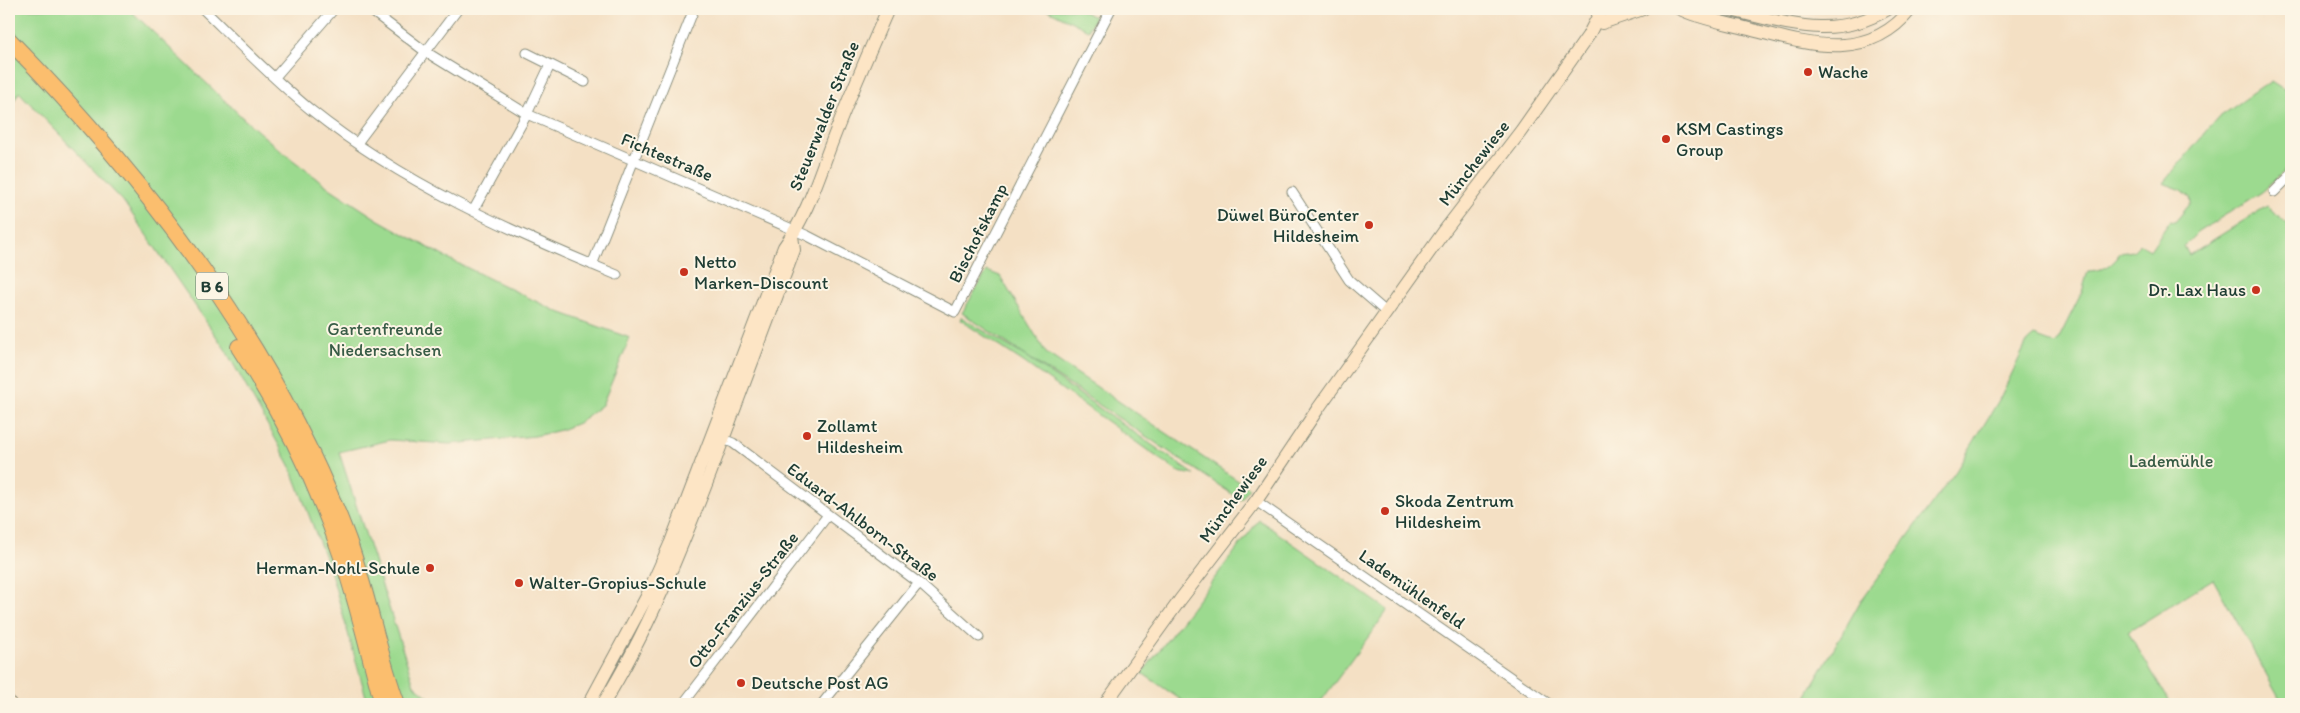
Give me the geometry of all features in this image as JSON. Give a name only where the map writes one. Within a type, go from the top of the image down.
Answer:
[{"type":"highway","name":"B 6","points":[[9,40],[73,108],[139,183],[204,274],[280,391],[315,460],[345,530],[358,568],[397,704]]},
{"type":"highway","name":"B 6","points":[[9,56],[89,141],[150,215],[231,334],[270,398],[304,466],[338,544],[383,704]]},
{"type":"main road","name":"Steuerwalder Straße","points":[[589,704],[646,598],[717,438],[794,250],[794,233],[888,9]]},
{"type":"main road","name":"Münchewiese","points":[[1105,704],[1180,600],[1256,501],[1386,312],[1465,202],[1522,131],[1588,36],[1602,9]]},
{"type":"main road","name":"Münchewiese","points":[[1588,36],[1615,9]]},
{"type":"main road","name":"Münchewiese","points":[[1602,23],[1642,9]]},
{"type":"main road","points":[[1669,9],[1683,10],[1795,41],[1837,47],[1856,45],[1890,30],[1911,9]]},
{"type":"main road","points":[[1726,9],[1798,25],[1826,28],[1864,22],[1888,9]]},
{"type":"main road","name":"Steuerwalder Straße","points":[[603,704],[631,658],[656,607],[717,438]]},
{"type":"street","points":[[203,9],[312,110],[357,143],[401,171],[473,211],[517,233],[617,275]]},
{"type":"street","points":[[275,76],[334,9]]},
{"type":"street","name":"Fichtestraße","points":[[369,9],[426,52],[527,114],[794,233]]},
{"type":"street","points":[[357,143],[458,9]]},
{"type":"street","points":[[592,265],[694,9]]},
{"type":"street","name":"Bischofskamp","points":[[794,233],[955,312],[1111,9]]},
{"type":"street","points":[[528,53],[585,82]]},
{"type":"street","points":[[473,211],[527,114],[550,65]]},
{"type":"street","points":[[2274,192],[2291,175]]},
{"type":"street","points":[[1292,192],[1348,280],[1386,312]]},
{"type":"street","name":"Eduard-Ahlborn-Straße","points":[[717,438],[733,444],[919,583],[979,637]]},
{"type":"street","name":"Lademühlenfeld","points":[[1256,501],[1549,704]]},
{"type":"street","name":"Otto-Franzius-Straße","points":[[683,704],[828,515]]},
{"type":"street","points":[[822,704],[919,583]]},
{"type":"green space","name":"Gartenfreunde Niedersachsen","points":[[9,9],[129,9],[245,120],[281,151],[331,189],[377,219],[445,257],[556,311],[630,338],[602,405],[578,423],[561,430],[535,436],[450,444],[390,440],[339,452],[414,685],[437,704],[368,704],[332,576],[290,465],[225,349],[123,201],[19,92],[9,110]]},
{"type":"green space","points":[[1046,9],[1078,9],[1095,17],[1088,30]]},
{"type":"green space","name":"Lademühle","points":[[2271,81],[2285,90],[2291,86],[2291,165],[2262,192],[2198,232],[2184,246],[2189,255],[2267,206],[2291,227],[2291,704],[2283,704],[2213,579],[2128,632],[2171,704],[1802,704],[1860,602],[1956,471],[1999,400],[2027,342],[2034,336],[2056,344],[2082,292],[2088,271],[2098,270],[2107,266],[2120,253],[2133,251],[2140,244],[2150,250],[2170,221],[2175,222],[2191,203],[2190,197],[2182,190],[2163,183],[2218,118]]},
{"type":"green space","points":[[987,271],[1000,276],[1046,353],[1249,488],[1241,500],[962,313]]},
{"type":"green space","points":[[961,317],[1025,356],[1195,475],[1178,472],[1022,361],[960,320]]},
{"type":"green space","points":[[1259,520],[1388,610],[1319,704],[1187,704],[1142,673]]},
{"type":"place","name":"Wache","points":[[1808,72]]},
{"type":"place","name":"KSM Castings Group","points":[[1666,139]]},
{"type":"place","name":"Düwel BüroCenter Hildesheim","points":[[1369,225]]},
{"type":"place","name":"Netto Marken-Discount","points":[[684,272]]},
{"type":"place","name":"Dr. Lax Haus","points":[[2256,290]]},
{"type":"place","name":"Zollamt Hildesheim","points":[[807,436]]},
{"type":"place","name":"Skoda Zentrum Hildesheim","points":[[1385,511]]},
{"type":"place","name":"Herman-Nohl-Schule","points":[[430,568]]},
{"type":"place","name":"Walter-Gropius-Schule","points":[[519,583]]},
{"type":"place","name":"Deutsche Post AG","points":[[741,683]]}]
